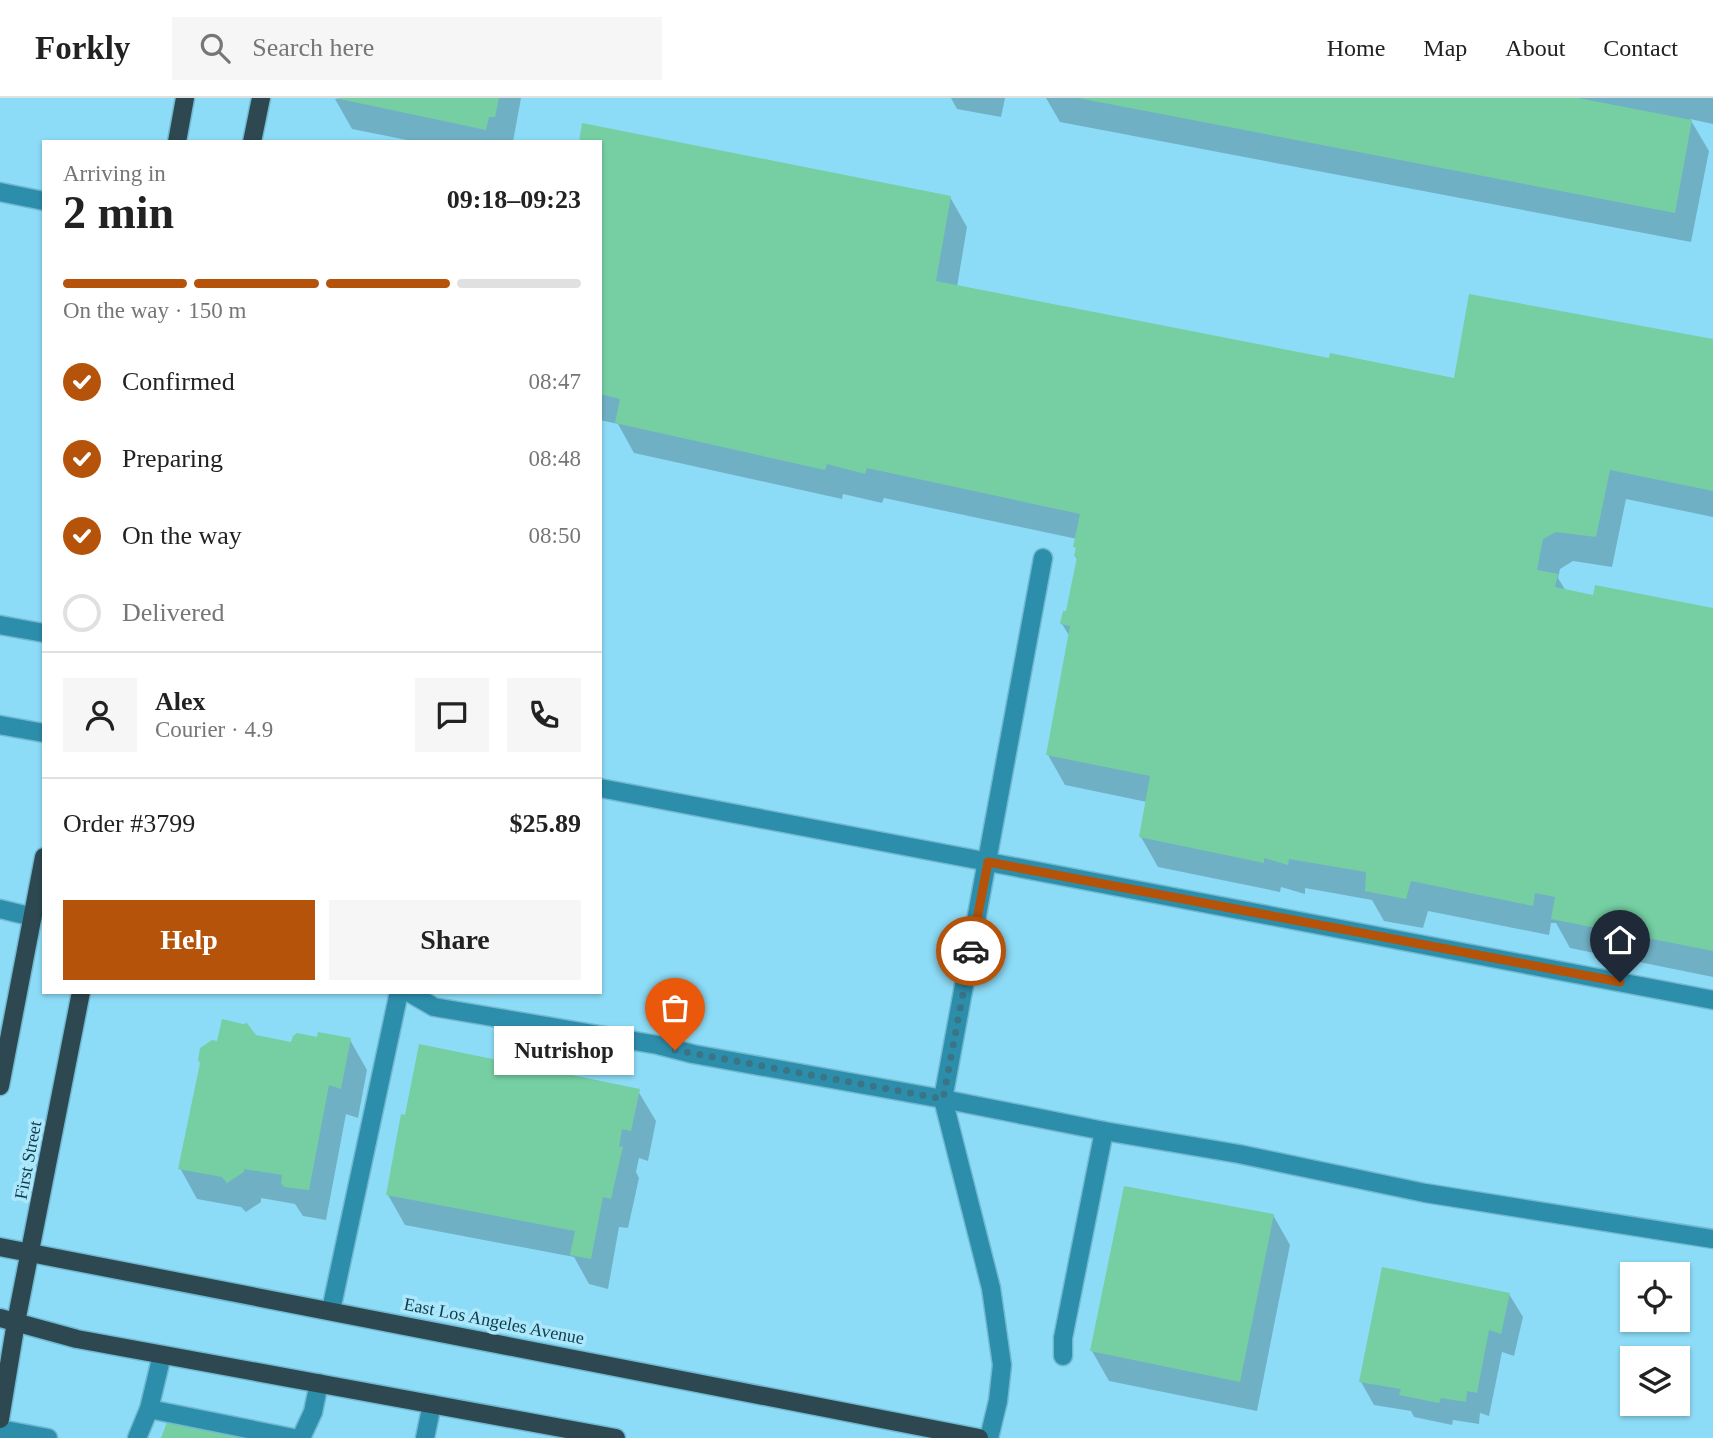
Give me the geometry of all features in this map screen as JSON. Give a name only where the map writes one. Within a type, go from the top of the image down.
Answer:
[{"type":"main road","points":[[177,140],[185,98]]},
{"type":"main road","points":[[252,140],[261,98]]},
{"type":"main road","points":[[0,1086],[42,868]]},
{"type":"main road","name":"First Street","points":[[0,1419],[8,1320],[30,1252],[81,994]]},
{"type":"main road","name":"East Los Angeles Avenue","points":[[0,1247],[979,1438]]},
{"type":"main road","points":[[8,1320],[77,1339],[432,1404],[552,1432],[616,1438]]},
{"type":"street","points":[[0,192],[42,201]]},
{"type":"street","points":[[989,1438],[998,1401],[1002,1365],[991,1288],[943,1099],[1043,558]]},
{"type":"street","points":[[0,625],[42,633]]},
{"type":"street","points":[[0,725],[42,733]]},
{"type":"street","points":[[602,788],[1713,1000]]},
{"type":"street","points":[[0,909],[33,917]]},
{"type":"street","points":[[331,1310],[399,994]]},
{"type":"street","points":[[411,994],[434,1007],[658,1045],[693,1054],[1239,1154],[1425,1193],[1713,1239]]},
{"type":"street","points":[[1063,1356],[1063,1338],[1104,1131]]},
{"type":"street","points":[[137,1438],[149,1409],[162,1355]]},
{"type":"street","points":[[301,1438],[313,1412],[318,1383]]},
{"type":"street","points":[[425,1438],[432,1404]]},
{"type":"street","points":[[149,1409],[293,1438]]},
{"type":"street","points":[[0,1429],[48,1438]]},
{"type":"building","points":[[335,98],[499,98],[495,117],[489,117],[486,130]]},
{"type":"building","points":[[1078,98],[1578,98],[1692,120],[1675,213]]},
{"type":"building","points":[[582,123],[951,196],[936,281],[1329,358],[1330,353],[1454,378],[1469,294],[1713,339],[1713,491],[1610,470],[1596,537],[1556,532],[1543,539],[1537,570],[1558,574],[1555,587],[1593,595],[1595,585],[1713,608],[1713,951],[1551,919],[1555,897],[1535,893],[1533,906],[1411,881],[1406,899],[1365,891],[1366,872],[1289,859],[1288,865],[1264,858],[1264,863],[1139,837],[1150,776],[1046,755],[1070,626],[1060,624],[1063,611],[1066,611],[1077,557],[1074,556],[1076,548],[1073,547],[1080,514],[867,468],[865,474],[827,464],[825,470],[615,423],[620,399],[602,394],[602,140],[579,140]]},
{"type":"building","points":[[222,1019],[247,1023],[256,1035],[291,1042],[297,1033],[317,1037],[318,1032],[351,1038],[341,1089],[329,1085],[309,1190],[284,1187],[281,1183],[282,1175],[244,1169],[244,1172],[227,1183],[222,1177],[178,1169],[200,1063],[200,1048],[212,1040],[217,1041]]},
{"type":"building","points":[[419,1044],[640,1089],[631,1131],[622,1129],[619,1147],[623,1146],[611,1199],[603,1197],[591,1259],[570,1255],[575,1231],[386,1195],[401,1114],[405,1115]]},
{"type":"building","points":[[1124,1186],[1274,1214],[1240,1382],[1090,1351]]},
{"type":"building","points":[[1382,1267],[1510,1293],[1501,1334],[1489,1330],[1477,1393],[1467,1391],[1466,1402],[1441,1398],[1439,1403],[1399,1395],[1401,1389],[1359,1382]]},
{"type":"building","points":[[167,1422],[243,1437],[243,1438],[161,1438]]},
{"type":"way so far","points":[[675,1050],[943,1099],[971,951]]},
{"type":"place","name":"Nutrishop","points":[[675,1050]]},
{"type":"route","points":[[971,951],[988,862],[1620,982]]}]
